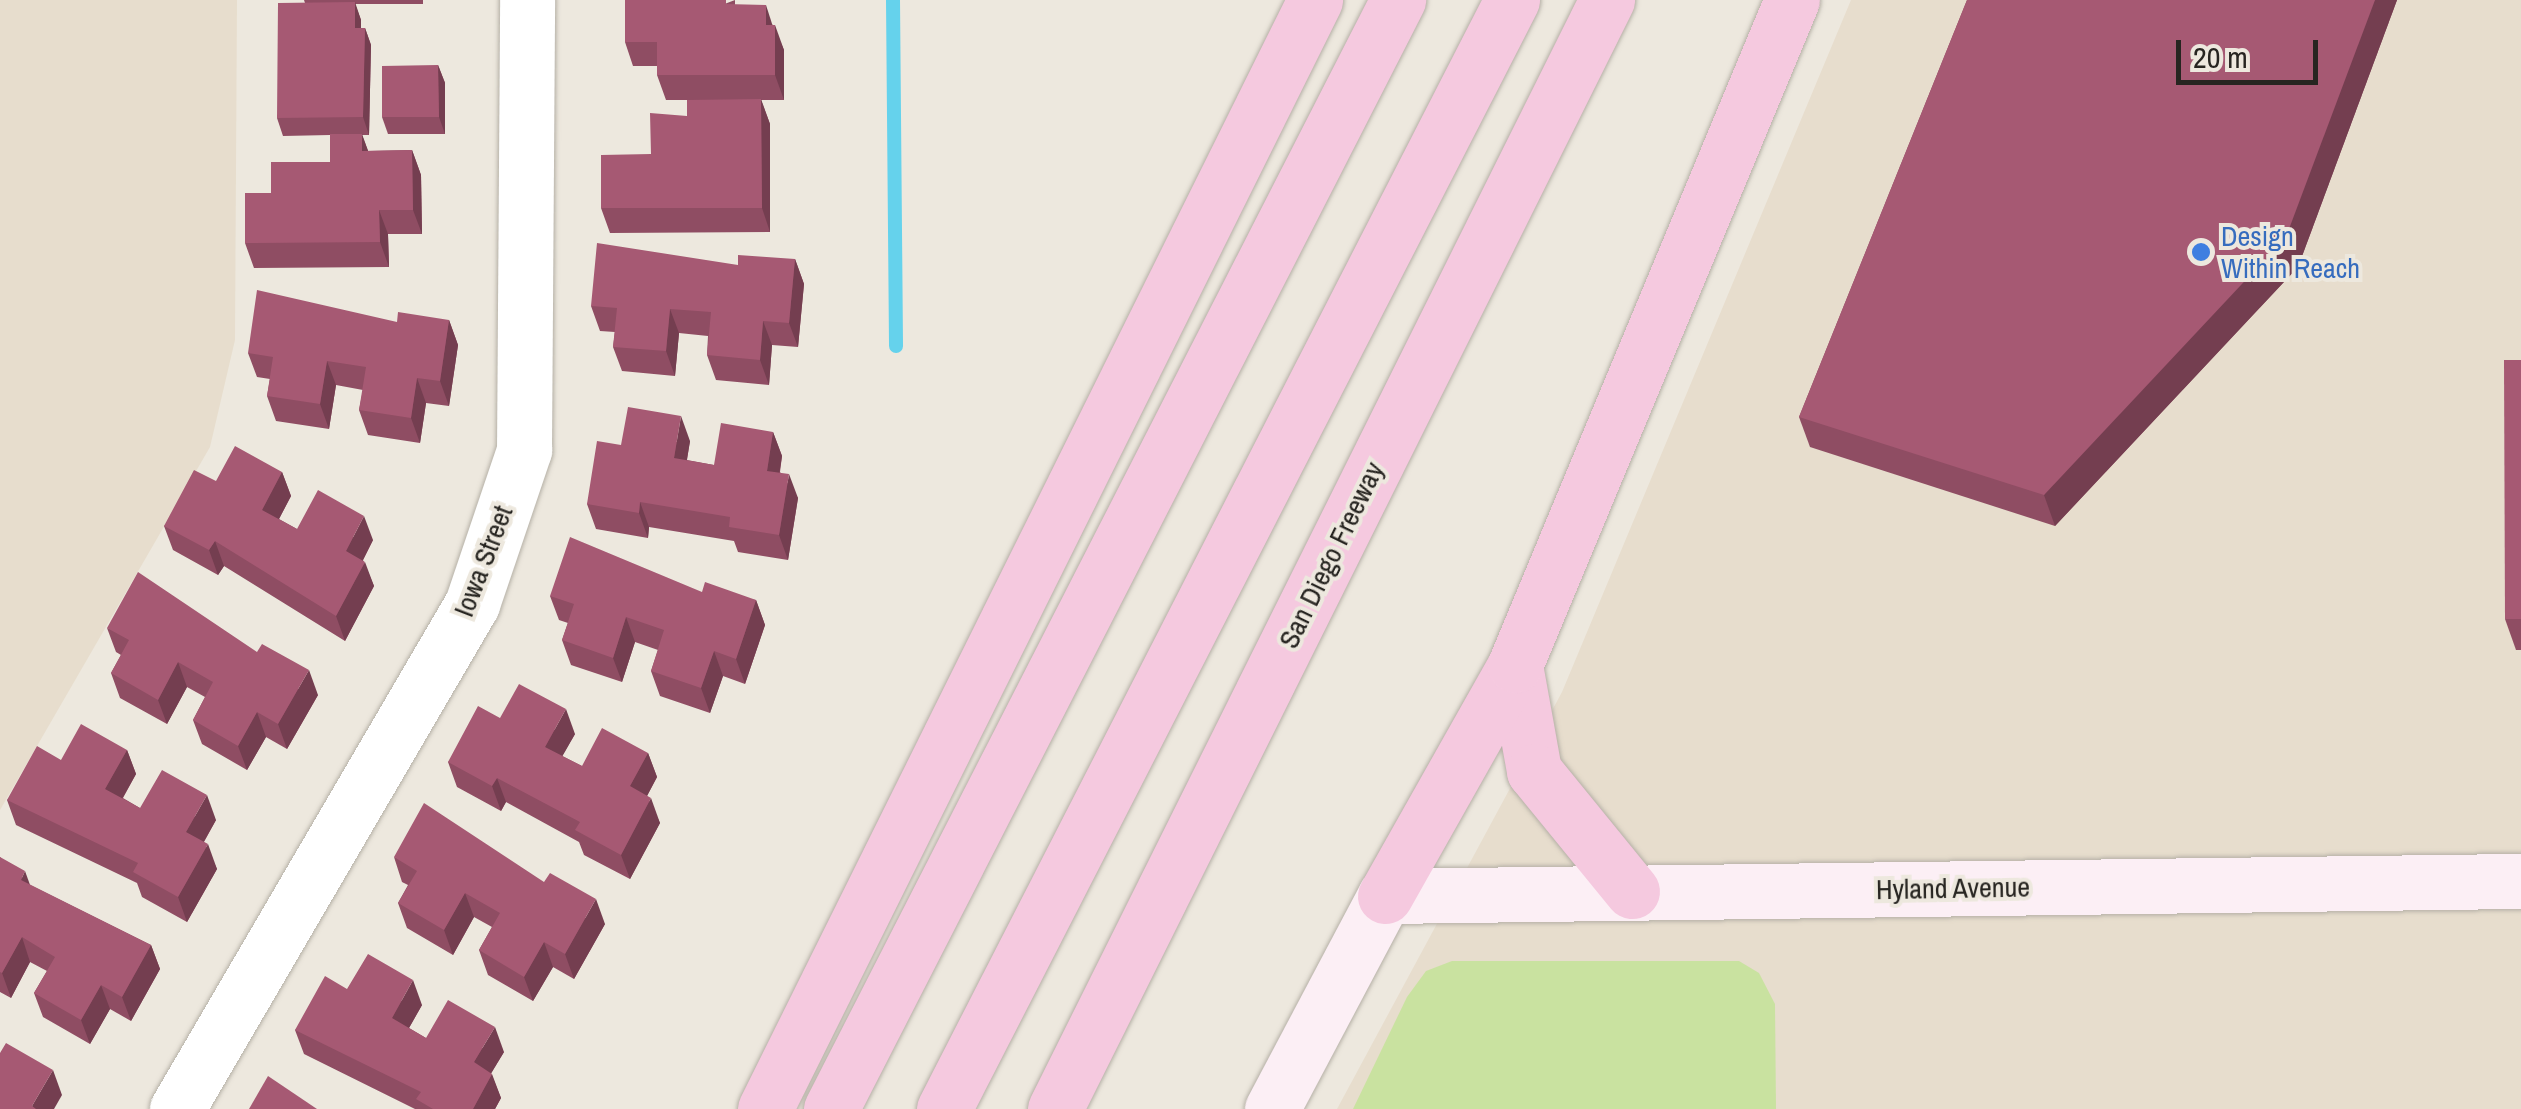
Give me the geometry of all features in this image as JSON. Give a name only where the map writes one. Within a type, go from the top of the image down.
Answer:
[{"type":"highway","points":[[765,1109],[1315,0]]},
{"type":"highway","points":[[831,1109],[1398,0]]},
{"type":"highway","points":[[944,1109],[1512,0]]},
{"type":"highway","name":"San Diego Freeway","points":[[1054,1109],[1606,0]]},
{"type":"highway","points":[[1386,896],[1515,665],[1792,0]]},
{"type":"highway","points":[[1515,665],[1534,771],[1632,891]]},
{"type":"street","name":"Iowa Street","points":[[176,1109],[472,604],[524,450],[527,0]]},
{"type":"street","name":"Hyland Avenue","points":[[1386,896],[2521,880]]},
{"type":"street","points":[[1272,1109],[1386,896]]},
{"type":"shaded area","points":[[0,0],[237,0],[235,340],[210,447],[0,810]]},
{"type":"shaded area","points":[[1851,0],[2521,0],[2521,1109],[1337,1109],[1562,692]]},
{"type":"green space","points":[[1452,961],[1739,961],[1759,973],[1775,1004],[1776,1109],[1353,1109],[1407,997],[1426,971]]},
{"type":"building","points":[[625,0],[726,0],[726,4],[766,5],[766,25],[775,25],[775,75],[657,75],[657,42],[625,42]]},
{"type":"building","points":[[1967,0],[2375,0],[2286,237],[2044,495],[1799,417]]},
{"type":"building","points":[[355,2],[355,28],[365,28],[363,117],[277,118],[278,3]]},
{"type":"building","points":[[438,65],[439,117],[382,117],[382,66]]},
{"type":"building","points":[[761,99],[762,208],[601,208],[601,155],[651,154],[650,113],[687,116],[687,100]]},
{"type":"building","points":[[330,134],[362,134],[362,151],[412,150],[413,210],[379,210],[380,242],[245,243],[245,193],[271,193],[271,162],[330,162]]},
{"type":"building","points":[[597,243],[738,265],[738,255],[795,259],[789,323],[763,321],[760,360],[707,355],[711,312],[670,309],[666,351],[613,347],[617,308],[591,306]]},
{"type":"building","points":[[257,290],[397,322],[398,312],[449,320],[440,381],[417,378],[411,418],[359,410],[366,367],[327,361],[320,404],[267,396],[273,357],[248,353]]},
{"type":"building","points":[[2504,360],[2521,360],[2521,619],[2505,619]]},
{"type":"building","points":[[628,407],[681,416],[674,458],[714,465],[721,423],[773,432],[767,471],[789,474],[779,535],[729,527],[730,517],[640,502],[639,513],[587,504],[597,441],[621,445]]},
{"type":"building","points":[[235,446],[282,472],[262,510],[297,529],[318,490],[364,516],[346,551],[365,562],[336,616],[215,541],[209,550],[164,526],[194,470],[216,481]]},
{"type":"building","points":[[570,537],[702,592],[705,582],[756,600],[736,659],[714,651],[701,688],[651,671],[664,630],[626,617],[613,658],[562,640],[574,604],[550,596]]},
{"type":"building","points":[[138,572],[257,652],[262,644],[309,670],[278,724],[257,712],[238,746],[193,720],[213,682],[178,662],[158,700],[111,673],[129,640],[107,628]]},
{"type":"building","points":[[519,684],[566,709],[545,747],[582,766],[602,728],[648,753],[630,786],[651,798],[621,855],[575,830],[580,822],[497,778],[492,786],[448,762],[478,706],[500,718]]},
{"type":"building","points":[[81,724],[127,750],[105,789],[140,808],[162,770],[207,795],[186,832],[208,844],[178,897],[133,872],[138,863],[7,800],[37,746],[61,760]]},
{"type":"building","points":[[424,803],[544,882],[550,873],[596,899],[565,954],[544,942],[524,977],[479,950],[500,913],[465,893],[444,930],[398,903],[417,871],[394,857]]},
{"type":"building","points":[[0,857],[25,871],[21,880],[151,945],[122,997],[101,985],[81,1020],[34,993],[55,957],[22,937],[0,972]]},
{"type":"building","points":[[368,954],[413,980],[392,1018],[426,1038],[448,1000],[495,1027],[474,1062],[492,1074],[473,1109],[433,1109],[416,1099],[421,1092],[295,1030],[325,976],[347,989]]},
{"type":"building","points":[[6,1043],[53,1070],[32,1106],[36,1109],[0,1109],[0,1053]]},
{"type":"building","points":[[268,1076],[317,1109],[249,1109]]},
{"type":"waterway","points":[[893,0],[896,346]]},
{"type":"place","name":"Design Within Reach","points":[[2201,252]]}]
